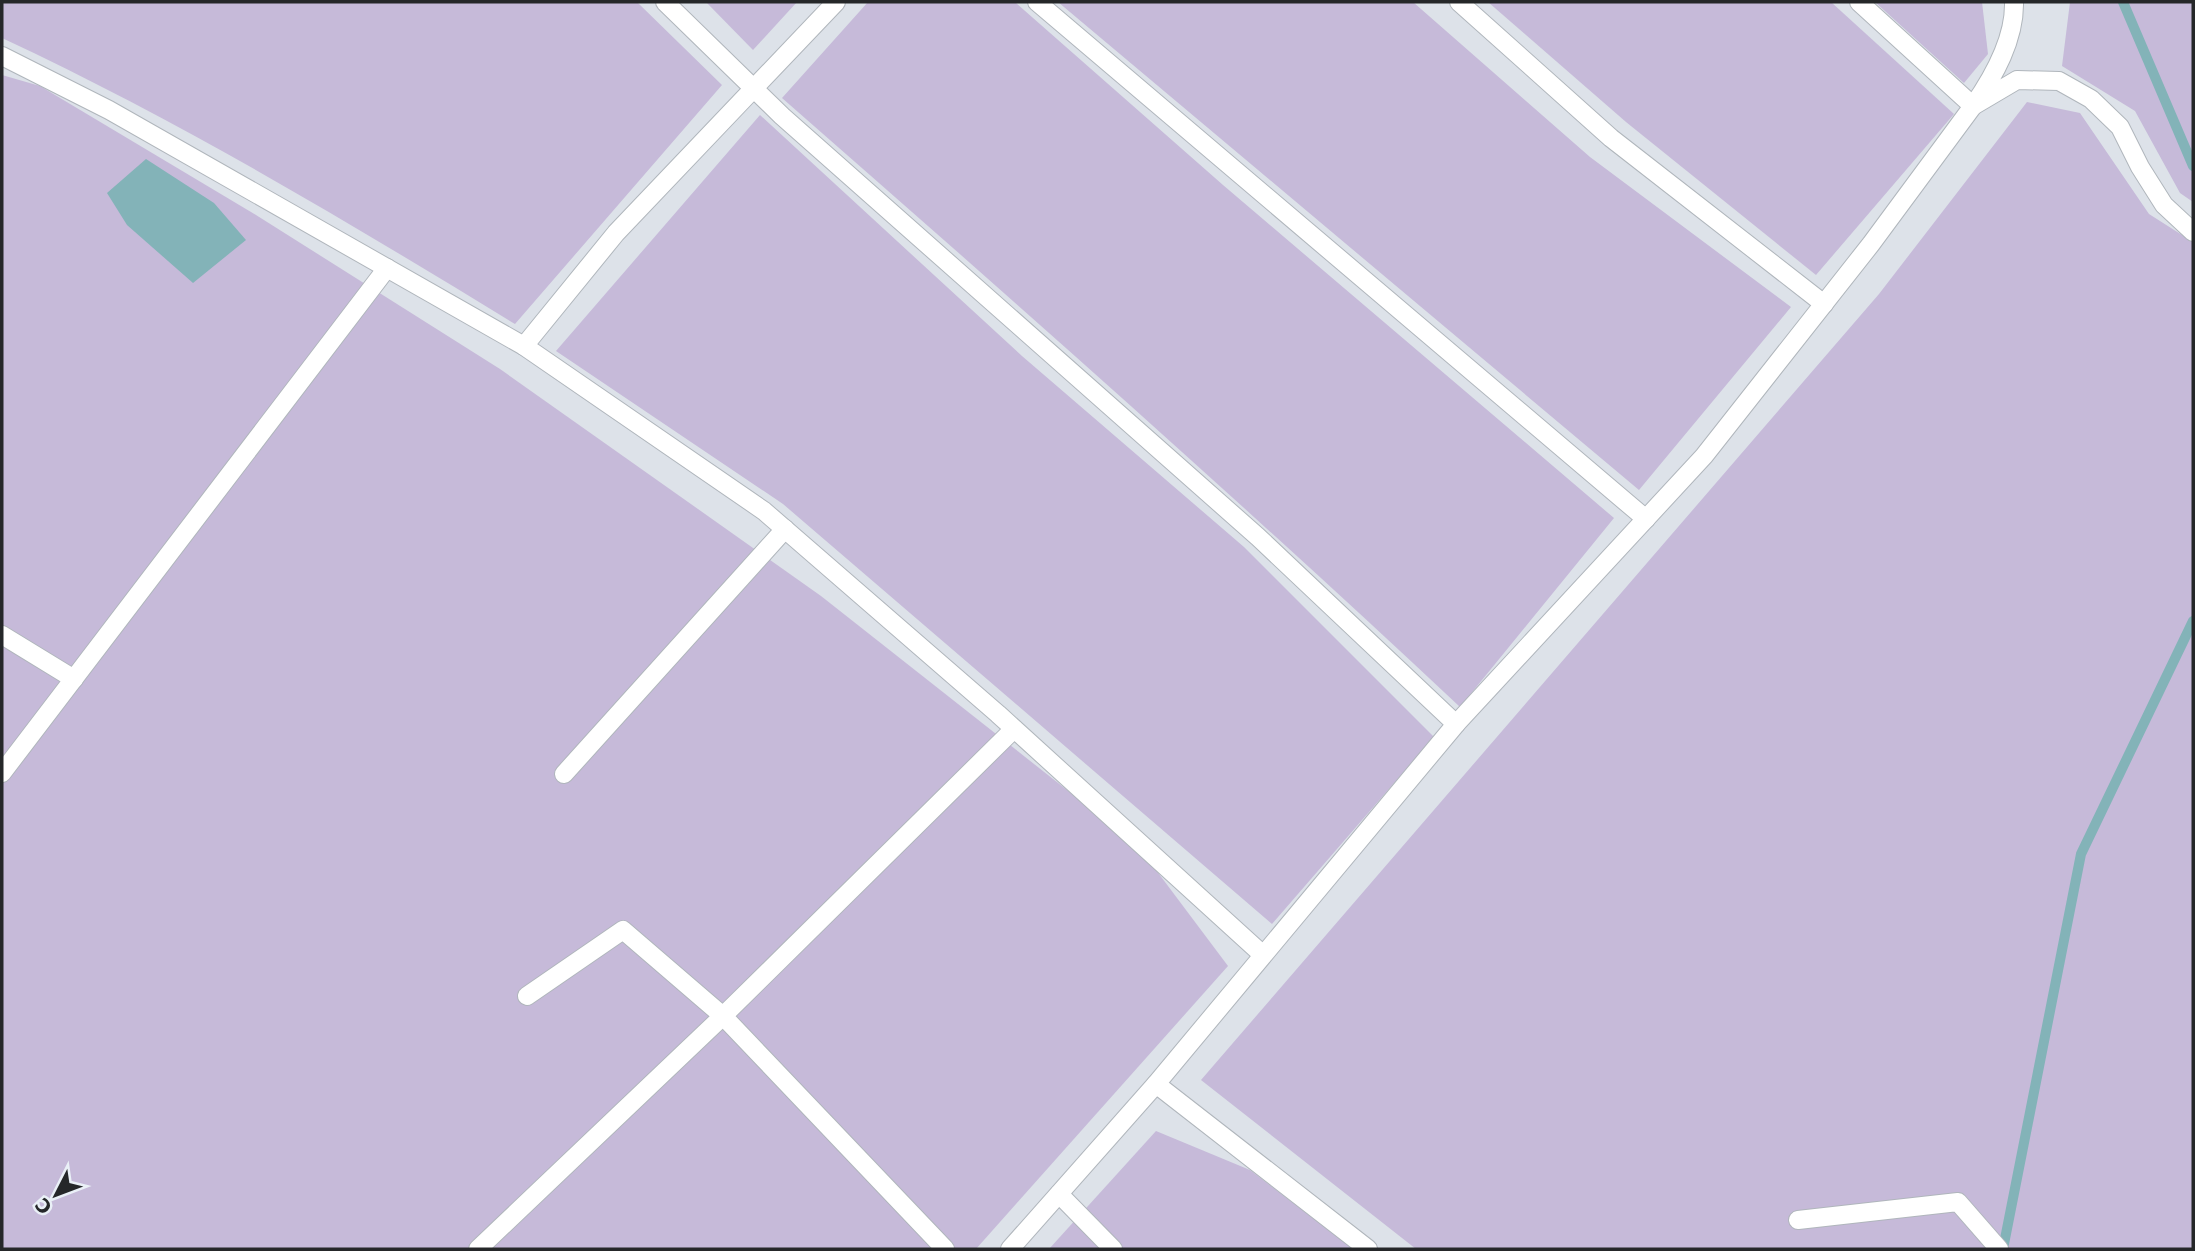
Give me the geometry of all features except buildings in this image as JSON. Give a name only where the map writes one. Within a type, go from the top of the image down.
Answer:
[{"type":"lane","points":[[664,2],[755,90],[1258,537],[1457,724]]},
{"type":"lane","points":[[524,346],[616,233],[836,2]]},
{"type":"lane","points":[[1037,2],[1646,519]]},
{"type":"lane","points":[[1459,2],[1611,138],[1824,304]]},
{"type":"lane","points":[[1859,2],[1973,106]]},
{"type":"lane","points":[[1010,1249],[1156,1083],[1457,724],[1704,456],[1824,304],[1992,79],[2014,20],[2014,2]]},
{"type":"lane","points":[[2,56],[109,110],[524,346],[764,511],[1014,729],[1263,955]]},
{"type":"lane","points":[[1973,106],[2017,80],[2059,81],[2091,99],[2120,127],[2140,167],[2164,205],[2193,232]]},
{"type":"lane","points":[[2,773],[387,268]]},
{"type":"lane","points":[[564,774],[785,529]]},
{"type":"lane","points":[[2,635],[74,679]]},
{"type":"lane","points":[[478,1249],[723,1016],[1014,729]]},
{"type":"lane","points":[[527,996],[622,930],[723,1016],[944,1249]]},
{"type":"lane","points":[[1156,1083],[1368,1249]]},
{"type":"lane","points":[[1059,1194],[1113,1249]]},
{"type":"lane","points":[[1798,1220],[1958,1202],[1999,1249]]},
{"type":"shaded area","points":[[2,2],[637,2],[722,85],[515,324],[199,138],[2,38]]},
{"type":"shaded area","points":[[706,2],[797,2],[753,50]]},
{"type":"shaded area","points":[[868,2],[1015,2],[1223,185],[1614,518],[1460,707],[1124,400],[782,98]]},
{"type":"shaded area","points":[[1058,2],[1413,2],[1590,157],[1791,307],[1639,490]]},
{"type":"shaded area","points":[[1488,2],[1831,2],[1954,114],[1816,275],[1626,122]]},
{"type":"shaded area","points":[[1875,2],[1982,2],[1988,54],[1964,83]]},
{"type":"shaded area","points":[[2070,2],[2193,2],[2193,202],[2180,193],[2135,111],[2062,66]]},
{"type":"shaded area","points":[[2,75],[40,86],[256,215],[500,369],[821,596],[1138,846],[1228,966],[976,1249],[2,1249]]},
{"type":"shaded area","points":[[2027,102],[2080,113],[2149,214],[2193,242],[2193,1249],[1416,1249],[1201,1080],[1879,294]]},
{"type":"shaded area","points":[[760,115],[1022,356],[1244,547],[1434,737],[1272,924],[783,504],[556,351]]},
{"type":"shaded area","points":[[1156,1131],[1250,1170],[1353,1249],[1049,1249]]},
{"type":"water","points":[[146,159],[214,203],[246,240],[193,283],[127,225],[107,193]]},
{"type":"waterway","points":[[2123,2],[2193,166]]},
{"type":"waterway","points":[[2003,1249],[2081,854],[2193,621]]}]
